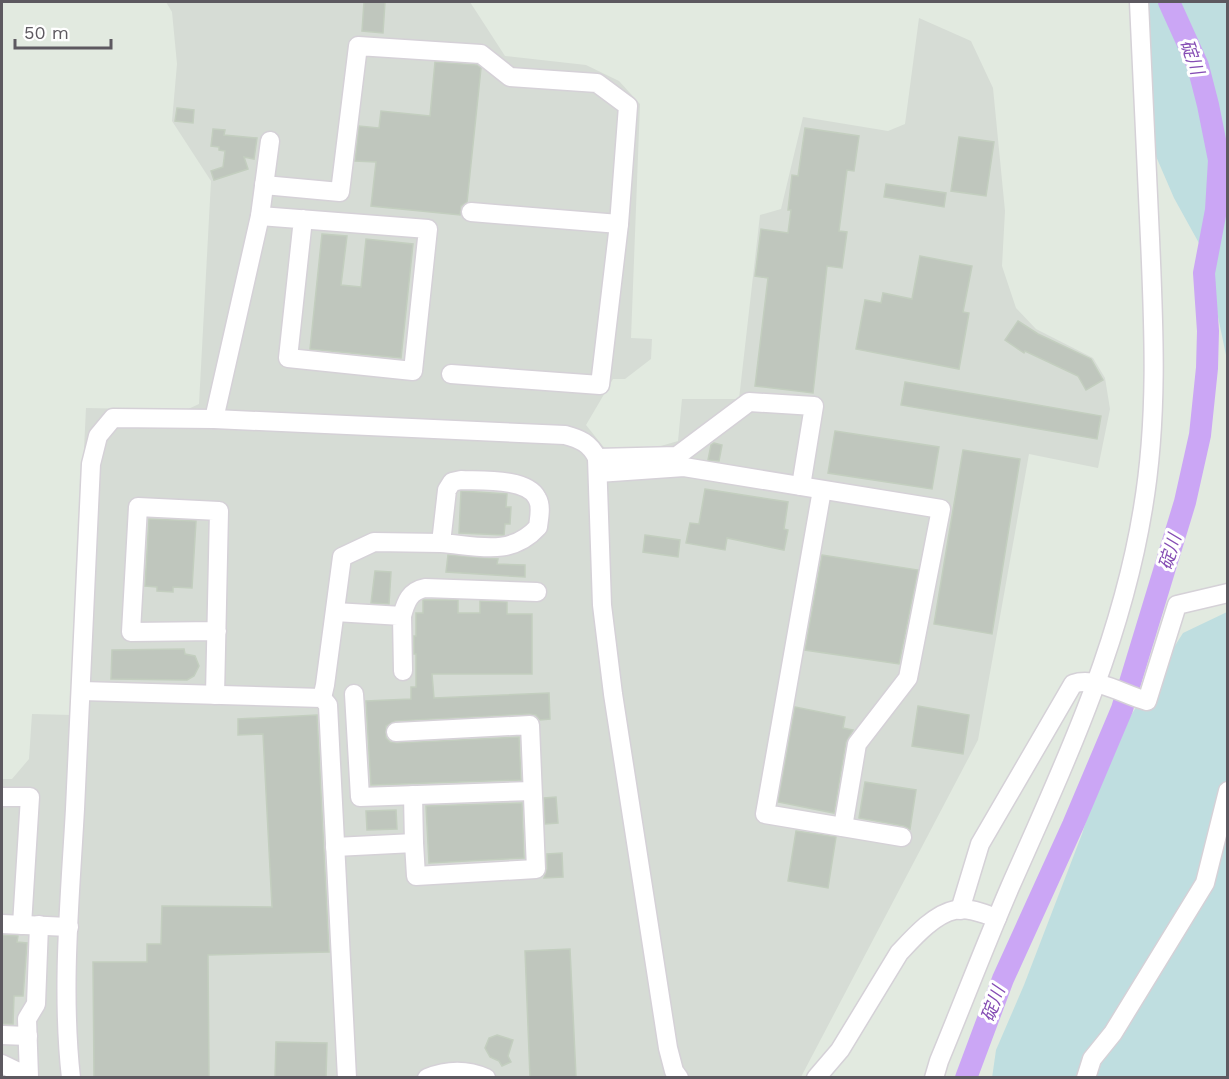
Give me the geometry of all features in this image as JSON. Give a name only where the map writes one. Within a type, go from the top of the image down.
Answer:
[{"type":"street","points":[[934,1077],[997,918],[1070,751],[1105,686],[1111,644],[1143,507],[1154,395],[1154,334],[1139,2]]},
{"type":"street","points":[[264,185],[340,192],[358,46],[481,54],[510,77],[597,83],[628,106],[619,224],[600,385],[451,374]]},
{"type":"street","points":[[214,419],[260,216],[270,141]]},
{"type":"street","points":[[471,212],[619,224]]},
{"type":"street","points":[[260,216],[303,219],[428,230],[413,370],[288,358],[303,219]]},
{"type":"street","points":[[597,466],[677,456],[749,402],[813,406],[801,486]]},
{"type":"street","points":[[71,1077],[66,1034],[69,927],[91,464],[98,436],[113,418],[214,419],[565,435],[582,440],[593,449],[597,466],[602,605],[613,694],[668,1048],[674,1071],[679,1077]]},
{"type":"street","points":[[597,466],[684,467],[941,509],[908,678],[857,744],[843,827]]},
{"type":"street","points":[[322,698],[342,557],[374,542],[502,547],[514,545],[530,537],[538,527],[538,499],[530,489],[518,484],[461,480],[452,482],[447,490],[441,543]]},
{"type":"street","points":[[822,490],[765,814],[902,837]]},
{"type":"street","points":[[215,695],[217,631],[219,511],[138,507],[131,632],[217,631]]},
{"type":"street","points":[[404,671],[402,616],[406,601],[416,590],[425,588],[537,592]]},
{"type":"street","points":[[960,910],[980,844],[1073,684],[1080,681],[1105,686],[1147,701],[1177,605],[1227,593]]},
{"type":"street","points":[[335,612],[402,616]]},
{"type":"street","points":[[82,691],[322,698],[328,705],[347,1077]]},
{"type":"street","points":[[354,694],[360,797],[532,790]]},
{"type":"street","points":[[396,732],[530,725],[536,869],[416,876],[413,795]]},
{"type":"street","points":[[1086,1077],[1092,1059],[1113,1033],[1205,883],[1227,791]]},
{"type":"street","points":[[2,797],[30,797],[31,925],[36,1004],[27,1019],[29,1077],[2,1064]]},
{"type":"street","points":[[335,847],[414,843]]},
{"type":"street","points":[[816,1077],[840,1050],[899,954],[935,919],[954,910],[972,910],[997,918]]},
{"type":"street","points":[[2,924],[69,927]]},
{"type":"street","points":[[2,1035],[28,1036]]},
{"type":"street","points":[[427,1077],[454,1071],[471,1072],[486,1077]]},
{"type":"shaded area","points":[[166,2],[470,2],[505,56],[586,65],[619,81],[640,104],[631,338],[652,339],[651,359],[625,379],[613,379],[586,425],[606,450],[647,450],[678,441],[682,399],[739,399],[760,215],[781,209],[803,117],[888,131],[905,124],[919,18],[971,41],[993,88],[1005,211],[1002,266],[1016,308],[1036,329],[1093,358],[1105,378],[1110,409],[1098,468],[1029,454],[978,740],[801,1077],[2,1078],[2,779],[12,779],[29,759],[32,714],[71,715],[86,408],[186,410],[199,404],[211,181],[172,121],[177,64],[172,12]]},
{"type":"shaded area","points":[[1133,2],[1227,2],[1227,360],[1205,254],[1174,198],[1152,147]]},
{"type":"shaded area","points":[[1227,612],[1227,1077],[992,1078],[996,1050],[1024,985],[1082,834],[1109,750],[1183,633]]},
{"type":"building","points":[[364,2],[385,2],[383,33],[362,31]]},
{"type":"building","points":[[435,62],[477,65],[481,68],[467,202],[461,206],[460,215],[371,206],[376,162],[355,161],[359,126],[379,128],[381,111],[430,116]]},
{"type":"building","points":[[177,108],[194,110],[193,123],[175,121]]},
{"type":"building","points":[[805,128],[859,136],[854,171],[847,170],[839,231],[847,232],[842,268],[827,266],[813,393],[755,386],[768,278],[755,276],[761,229],[788,233],[792,175],[798,176]]},
{"type":"building","points":[[213,129],[225,130],[224,135],[257,138],[254,159],[244,157],[248,169],[214,180],[211,171],[223,167],[225,151],[211,146]]},
{"type":"building","points":[[959,137],[994,142],[986,196],[951,191]]},
{"type":"building","points":[[886,184],[946,193],[944,207],[884,197]]},
{"type":"building","points":[[322,234],[347,236],[341,285],[361,287],[366,239],[413,244],[401,358],[310,349]]},
{"type":"building","points":[[920,256],[972,266],[963,312],[969,313],[959,369],[856,349],[865,300],[881,303],[883,293],[912,299]]},
{"type":"building","points":[[1018,321],[1038,334],[1091,359],[1103,380],[1086,390],[1078,376],[1025,351],[1024,353],[1005,340]]},
{"type":"building","points":[[905,382],[1101,416],[1097,439],[901,405]]},
{"type":"building","points":[[835,431],[939,447],[932,489],[828,473]]},
{"type":"building","points":[[714,443],[722,445],[719,461],[708,460],[711,445]]},
{"type":"building","points":[[963,450],[1020,459],[992,634],[934,624]]},
{"type":"building","points":[[705,489],[788,502],[784,529],[788,530],[784,550],[727,538],[725,550],[686,543],[690,523],[699,524]]},
{"type":"building","points":[[461,491],[507,494],[506,507],[511,507],[510,524],[505,524],[504,535],[459,533]]},
{"type":"building","points":[[149,519],[196,521],[192,588],[173,587],[173,592],[157,591],[157,587],[145,586]]},
{"type":"building","points":[[645,535],[680,540],[678,557],[643,552]]},
{"type":"building","points":[[448,555],[498,559],[497,564],[525,565],[525,577],[446,572]]},
{"type":"building","points":[[822,555],[918,570],[899,664],[805,650]]},
{"type":"building","points":[[375,571],[391,572],[389,604],[371,603]]},
{"type":"building","points":[[423,600],[458,600],[458,613],[480,613],[480,601],[507,602],[507,614],[532,614],[532,674],[432,674],[434,698],[549,693],[550,719],[540,720],[536,715],[529,714],[395,721],[386,726],[386,738],[390,742],[397,743],[519,737],[521,780],[371,785],[366,701],[411,699],[411,687],[416,687],[414,636],[416,636],[416,613],[423,613]]},
{"type":"building","points":[[184,649],[185,654],[195,656],[199,666],[194,676],[187,680],[111,679],[112,650]]},
{"type":"building","points":[[918,706],[969,715],[963,754],[912,746]]},
{"type":"building","points":[[795,707],[845,717],[843,728],[853,730],[846,742],[834,813],[778,802]]},
{"type":"building","points":[[317,715],[329,952],[208,955],[209,1077],[94,1077],[93,962],[147,962],[147,944],[161,944],[162,906],[272,907],[263,734],[238,735],[238,719]]},
{"type":"building","points":[[865,782],[916,790],[910,829],[859,818]]},
{"type":"building","points":[[556,797],[558,823],[545,824],[544,798]]},
{"type":"building","points":[[522,803],[524,858],[429,863],[426,806]]},
{"type":"building","points":[[396,810],[397,829],[367,830],[366,811]]},
{"type":"building","points":[[796,831],[836,837],[828,888],[788,881]]},
{"type":"building","points":[[562,853],[563,877],[544,878],[547,869],[547,854]]},
{"type":"building","points":[[2,935],[18,936],[17,942],[27,943],[23,996],[14,996],[13,1024],[2,1024]]},
{"type":"building","points":[[570,949],[576,1077],[530,1077],[525,951]]},
{"type":"building","points":[[497,1035],[513,1040],[508,1056],[511,1062],[502,1066],[499,1061],[490,1057],[485,1048],[489,1038]]},
{"type":"building","points":[[276,1042],[327,1043],[326,1077],[275,1077]]},
{"type":"waterway","name":"碇川","points":[[966,1078],[1003,979],[1073,825],[1122,709],[1185,502],[1200,435],[1207,368],[1208,331],[1204,273],[1216,210],[1219,160],[1198,66],[1169,2]]}]
